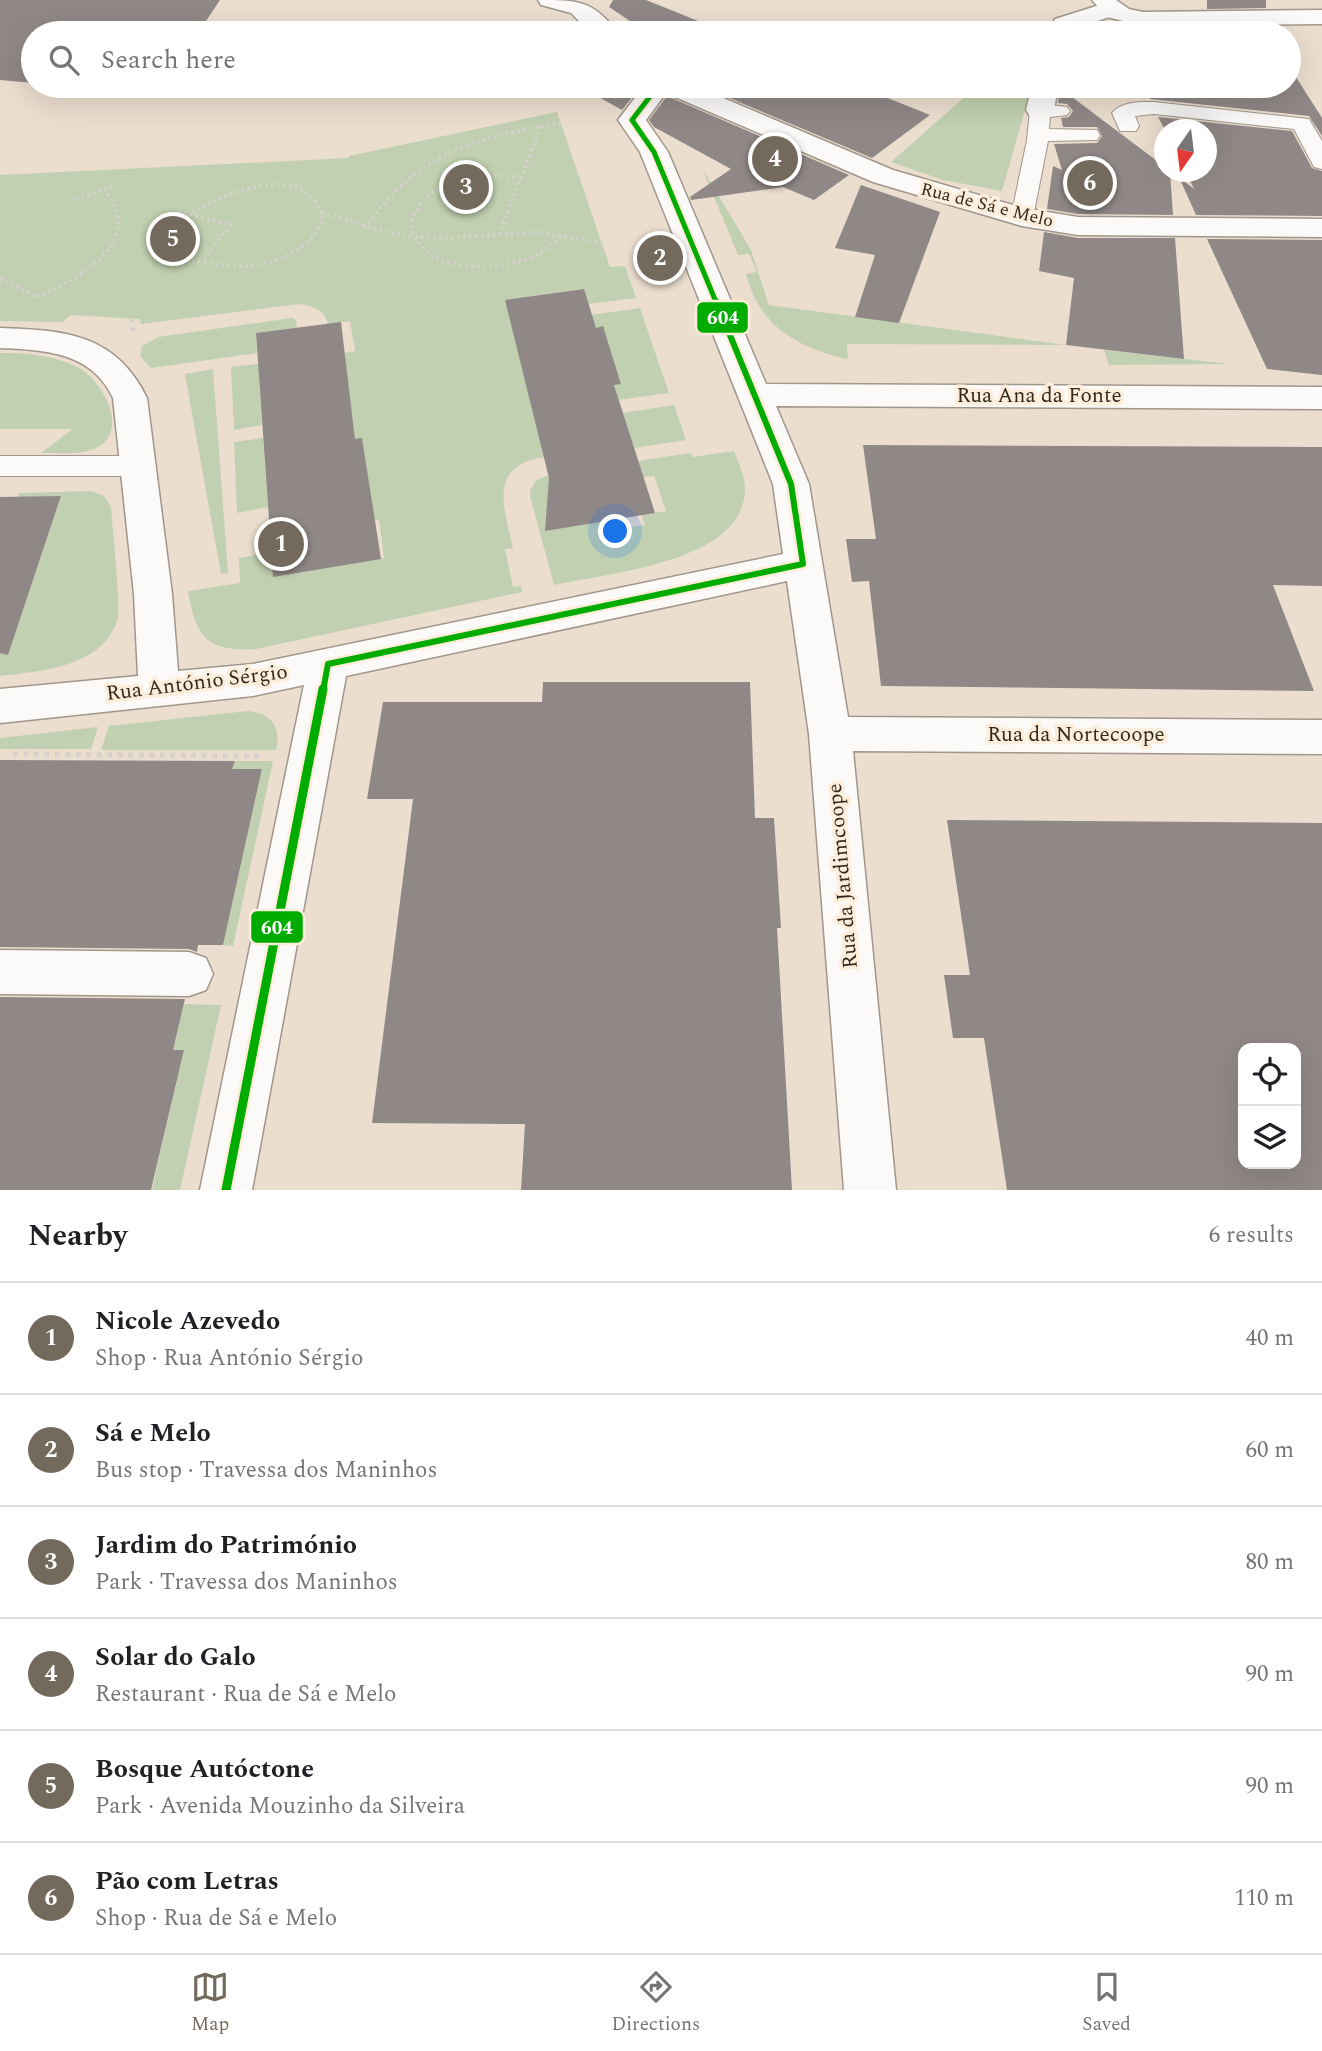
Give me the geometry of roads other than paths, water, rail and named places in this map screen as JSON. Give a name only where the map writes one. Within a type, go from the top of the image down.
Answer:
[{"type":"street","points":[[551,0],[578,4],[594,21]]},
{"type":"street","points":[[1071,21],[1107,5],[1127,16],[1153,19],[1322,17]]},
{"type":"street","name":"Rua da Jardimcoope","points":[[649,98],[632,120],[654,152],[791,484],[830,734],[870,1190]]},
{"type":"street","name":"Rua de Sá e Melo","points":[[701,98],[883,176],[1022,217],[1078,226],[1322,228]]},
{"type":"street","points":[[0,338],[66,344],[96,356],[114,369],[126,385],[130,398],[152,594],[159,689]]},
{"type":"street","name":"Rua Ana da Fonte","points":[[755,395],[1322,398]]},
{"type":"street","name":"Rua António Sérgio","points":[[0,706],[253,680],[803,564]]},
{"type":"street","points":[[226,1190],[328,664]]},
{"type":"street","name":"Rua da Nortecoope","points":[[830,734],[1322,737]]},
{"type":"street","points":[[0,972],[189,974]]},
{"type":"lane","points":[[1128,126],[1123,113],[1133,109],[1154,108],[1302,123],[1322,162]]},
{"type":"lane","points":[[1022,217],[1043,115],[1083,131]]},
{"type":"lane","points":[[0,466],[136,466]]},
{"type":"place","name":"Solar do Galo","points":[[775,159]]},
{"type":"place","name":"Pão com Letras","points":[[1090,183]]},
{"type":"place","name":"Jardim do Património","points":[[466,187]]},
{"type":"place","name":"Bosque Autóctone","points":[[173,239]]},
{"type":"place","name":"Sá e Melo","points":[[660,258]]},
{"type":"place","name":"Nicole Azevedo","points":[[281,544]]}]
